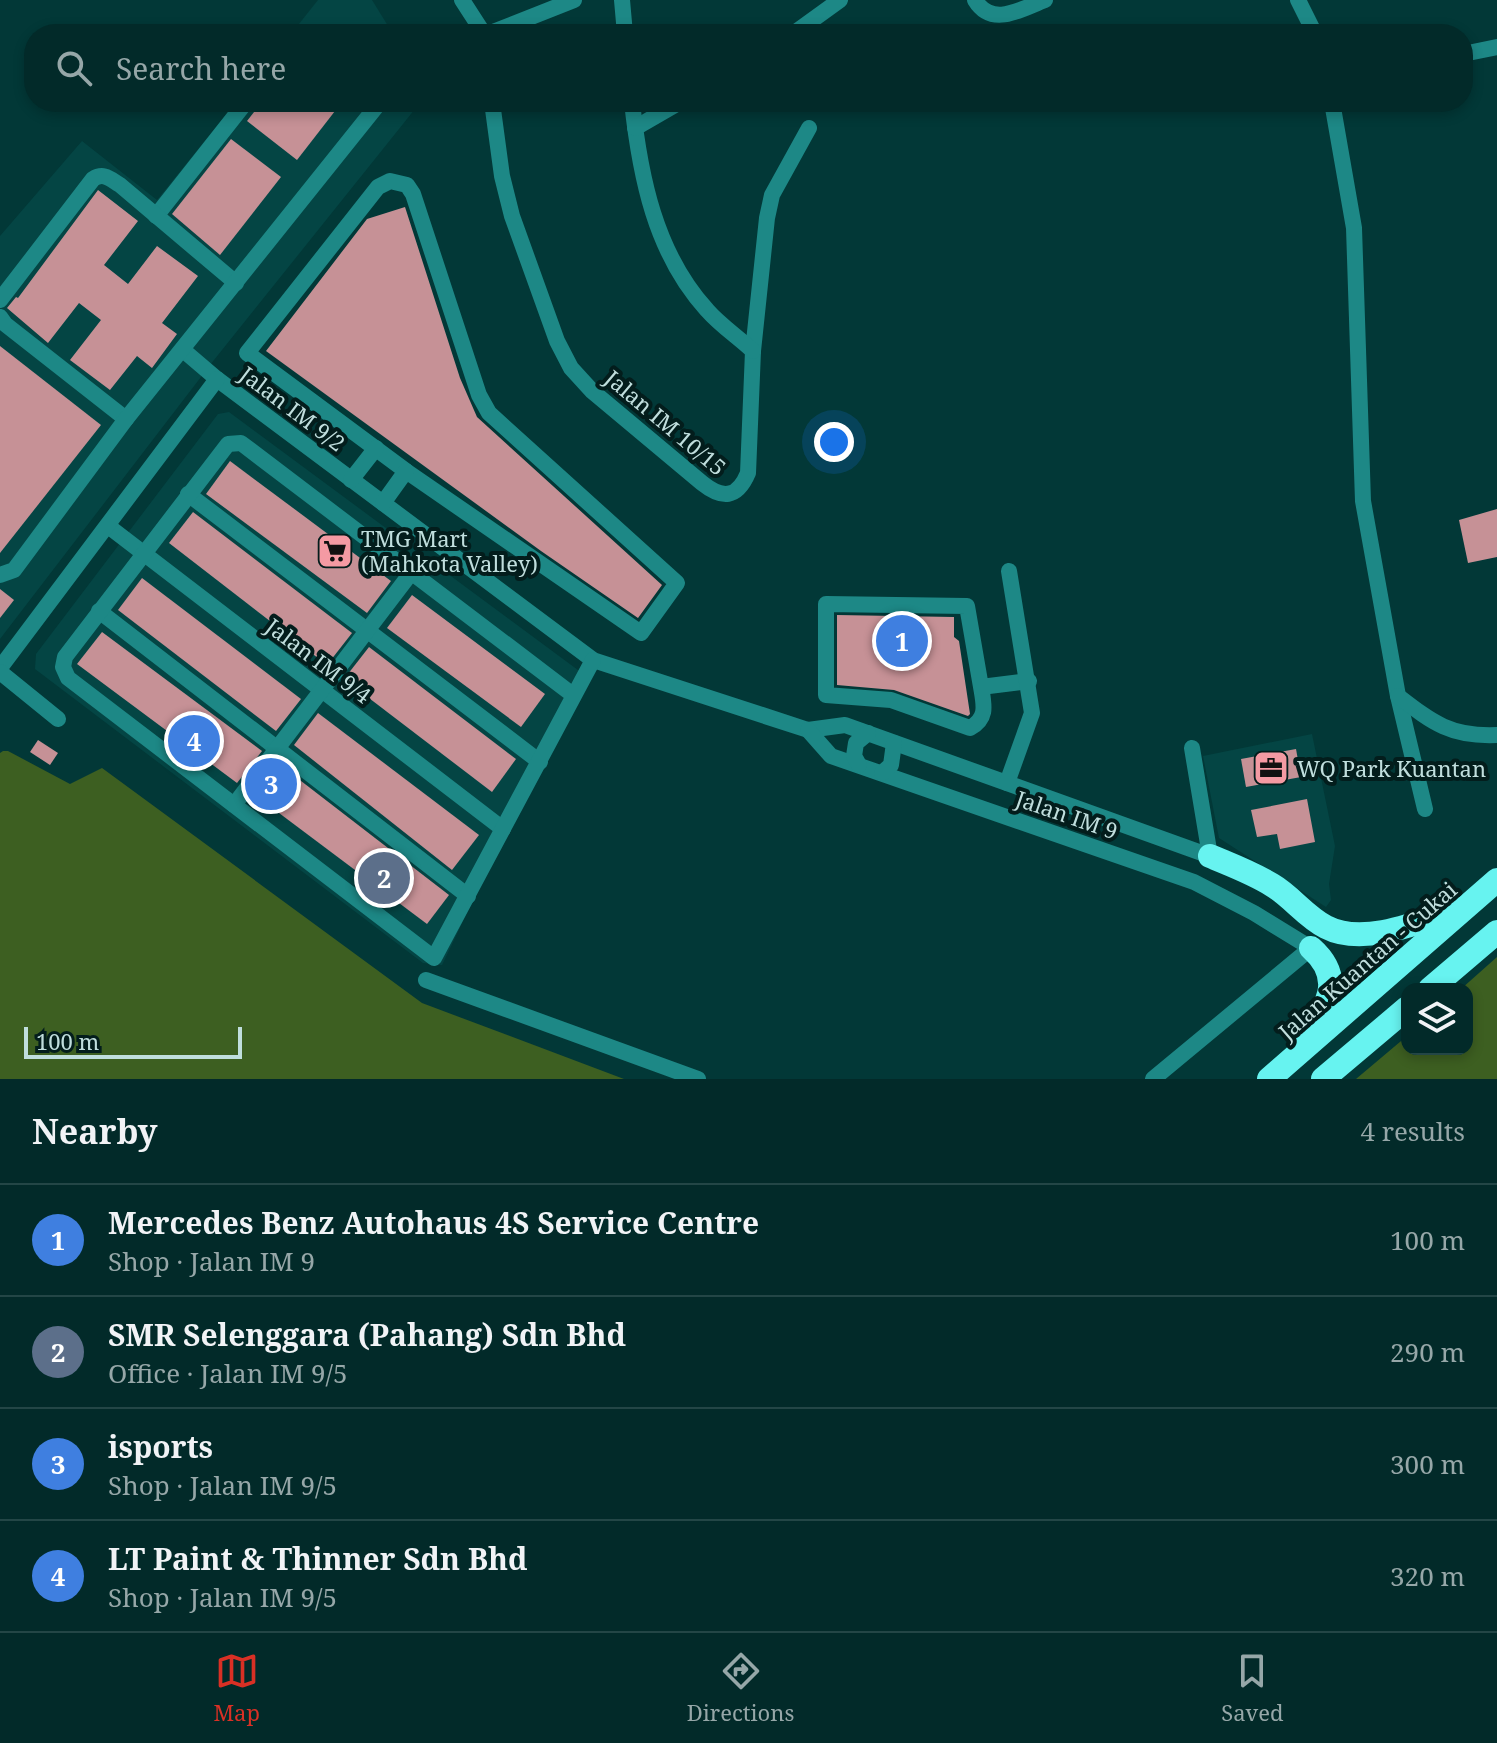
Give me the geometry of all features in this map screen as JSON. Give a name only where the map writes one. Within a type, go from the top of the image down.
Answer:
[{"type":"highway","points":[[1210,856],[1273,885],[1326,927],[1340,932],[1361,934],[1387,931],[1471,904]]},
{"type":"highway","name":"Jalan Kuantan - Cukai","points":[[1269,1079],[1497,880]]},
{"type":"highway","points":[[1437,983],[1497,932]]},
{"type":"highway","points":[[1261,1079],[1308,1029],[1326,1004],[1331,981],[1329,969],[1311,948]]},
{"type":"highway","points":[[1323,1079],[1401,1013]]},
{"type":"street","points":[[462,0],[479,24]]},
{"type":"street","points":[[512,24],[574,0]]},
{"type":"street","points":[[622,0],[624,24]]},
{"type":"street","points":[[807,24],[840,0]]},
{"type":"street","points":[[975,0],[981,10],[992,16],[1004,16],[1045,0]]},
{"type":"street","points":[[1298,0],[1310,24]]},
{"type":"street","points":[[1473,53],[1497,50]]},
{"type":"street","points":[[156,216],[238,112]]},
{"type":"street","points":[[5,568],[372,112]]},
{"type":"street","name":"Jalan IM 10/15","points":[[493,112],[502,176],[512,216],[557,341],[571,368],[592,391],[715,493],[735,492],[743,485],[748,473],[753,351],[767,218],[772,195],[809,128]]},
{"type":"street","points":[[633,112],[643,177],[665,247],[684,281],[708,311],[753,351]]},
{"type":"street","points":[[635,128],[663,112]]},
{"type":"street","points":[[1334,112],[1354,228],[1363,501],[1398,696],[1425,809]]},
{"type":"street","points":[[0,300],[98,176],[106,176],[120,185],[236,283]]},
{"type":"street","points":[[390,181],[407,185],[413,194],[479,395],[489,413],[677,583],[641,633],[406,471],[247,353],[378,187],[390,181]]},
{"type":"street","points":[[0,317],[126,419]]},
{"type":"street","points":[[183,350],[217,379]]},
{"type":"street","name":"Jalan IM 9/2","points":[[0,670],[217,379],[593,660]]},
{"type":"street","points":[[573,695],[241,443],[228,444],[188,494],[65,657],[63,667],[68,678],[434,958],[593,660]]},
{"type":"street","points":[[351,480],[376,448]]},
{"type":"street","points":[[383,503],[406,471]]},
{"type":"street","points":[[188,494],[540,762]]},
{"type":"street","name":"Jalan IM 9/4","points":[[108,526],[503,829]]},
{"type":"street","points":[[1007,783],[1032,713],[1009,571]]},
{"type":"street","points":[[234,805],[411,573]]},
{"type":"street","points":[[826,604],[967,606],[981,687],[985,712],[979,723],[970,728],[891,700],[826,695],[826,604]]},
{"type":"street","points":[[99,611],[468,896]]},
{"type":"street","name":"Jalan IM 9","points":[[593,660],[808,730],[845,725],[1210,856]]},
{"type":"street","points":[[0,670],[58,719]]},
{"type":"street","points":[[981,687],[1029,681]]},
{"type":"street","points":[[1398,696],[1431,722],[1453,732],[1497,735]]},
{"type":"street","name":"Jalan IM 9","points":[[808,730],[831,756],[1194,882],[1254,913],[1311,948]]},
{"type":"street","points":[[859,765],[854,756],[856,743],[868,733]]},
{"type":"street","points":[[882,773],[891,765],[894,743]]},
{"type":"street","points":[[1192,748],[1210,856]]},
{"type":"street","points":[[1153,1079],[1311,948]]},
{"type":"street","points":[[426,980],[698,1079]]},
{"type":"shaded area","points":[[318,0],[372,0],[387,24],[299,24]]},
{"type":"shaded area","points":[[228,112],[413,112],[214,360],[0,639],[0,236],[82,141],[157,200]]},
{"type":"shaded area","points":[[229,412],[582,673],[442,965],[423,963],[35,669],[36,654],[218,414]]},
{"type":"shaded area","points":[[1312,734],[1335,846],[1329,884],[1331,900],[1326,907],[1219,838],[1203,756]]},
{"type":"green space","points":[[3,751],[70,784],[102,768],[422,1003],[624,1079],[0,1079],[0,753]]},
{"type":"green space","points":[[1497,957],[1497,1079],[1356,1079],[1401,1041],[1401,1055],[1473,1055],[1473,983],[1468,983]]},
{"type":"building","points":[[254,112],[334,112],[297,160],[247,121]]},
{"type":"building","points":[[231,139],[281,177],[220,255],[172,214]]},
{"type":"building","points":[[98,190],[138,221],[104,265],[128,284],[157,246],[198,276],[162,323],[177,334],[152,368],[137,356],[110,390],[70,360],[101,320],[79,303],[48,343],[7,308],[18,298]]},
{"type":"building","points":[[405,207],[460,378],[477,417],[662,585],[638,618],[266,351],[367,219]]},
{"type":"building","points":[[0,346],[101,425],[0,553]]},
{"type":"building","points":[[230,461],[391,581],[367,613],[206,494]]},
{"type":"building","points":[[1497,509],[1497,557],[1468,563],[1459,520]]},
{"type":"building","points":[[193,512],[352,633],[327,665],[169,543]]},
{"type":"building","points":[[142,578],[301,699],[276,731],[118,610]]},
{"type":"building","points":[[0,589],[14,600],[0,618]]},
{"type":"building","points":[[412,595],[545,694],[521,727],[387,628]]},
{"type":"building","points":[[837,615],[954,617],[954,637],[959,641],[970,714],[968,716],[894,690],[837,685]]},
{"type":"building","points":[[102,632],[262,751],[237,783],[77,664]]},
{"type":"building","points":[[369,647],[516,759],[492,792],[344,679]]},
{"type":"building","points":[[318,713],[479,835],[452,870],[294,745]]},
{"type":"building","points":[[38,740],[58,753],[50,765],[30,752]]},
{"type":"building","name":"WQ Park Kuantan","points":[[1296,749],[1301,777],[1246,787],[1241,759]]},
{"type":"building","points":[[279,764],[449,895],[427,924],[255,795]]},
{"type":"building","points":[[1307,799],[1315,842],[1280,849],[1277,834],[1257,837],[1251,810]]},
{"type":"place","name":"TMG Mart (Mahkota Valley)","points":[[335,551]]},
{"type":"place","name":"Mercedes Benz Autohaus 4S Service Centre","points":[[902,641]]},
{"type":"place","name":"LT Paint & Thinner Sdn Bhd","points":[[194,741]]},
{"type":"place","name":"WQ Park Kuantan","points":[[1271,768]]},
{"type":"place","name":"isports","points":[[271,784]]},
{"type":"place","name":"SMR Selenggara (Pahang) Sdn Bhd","points":[[384,878]]}]
